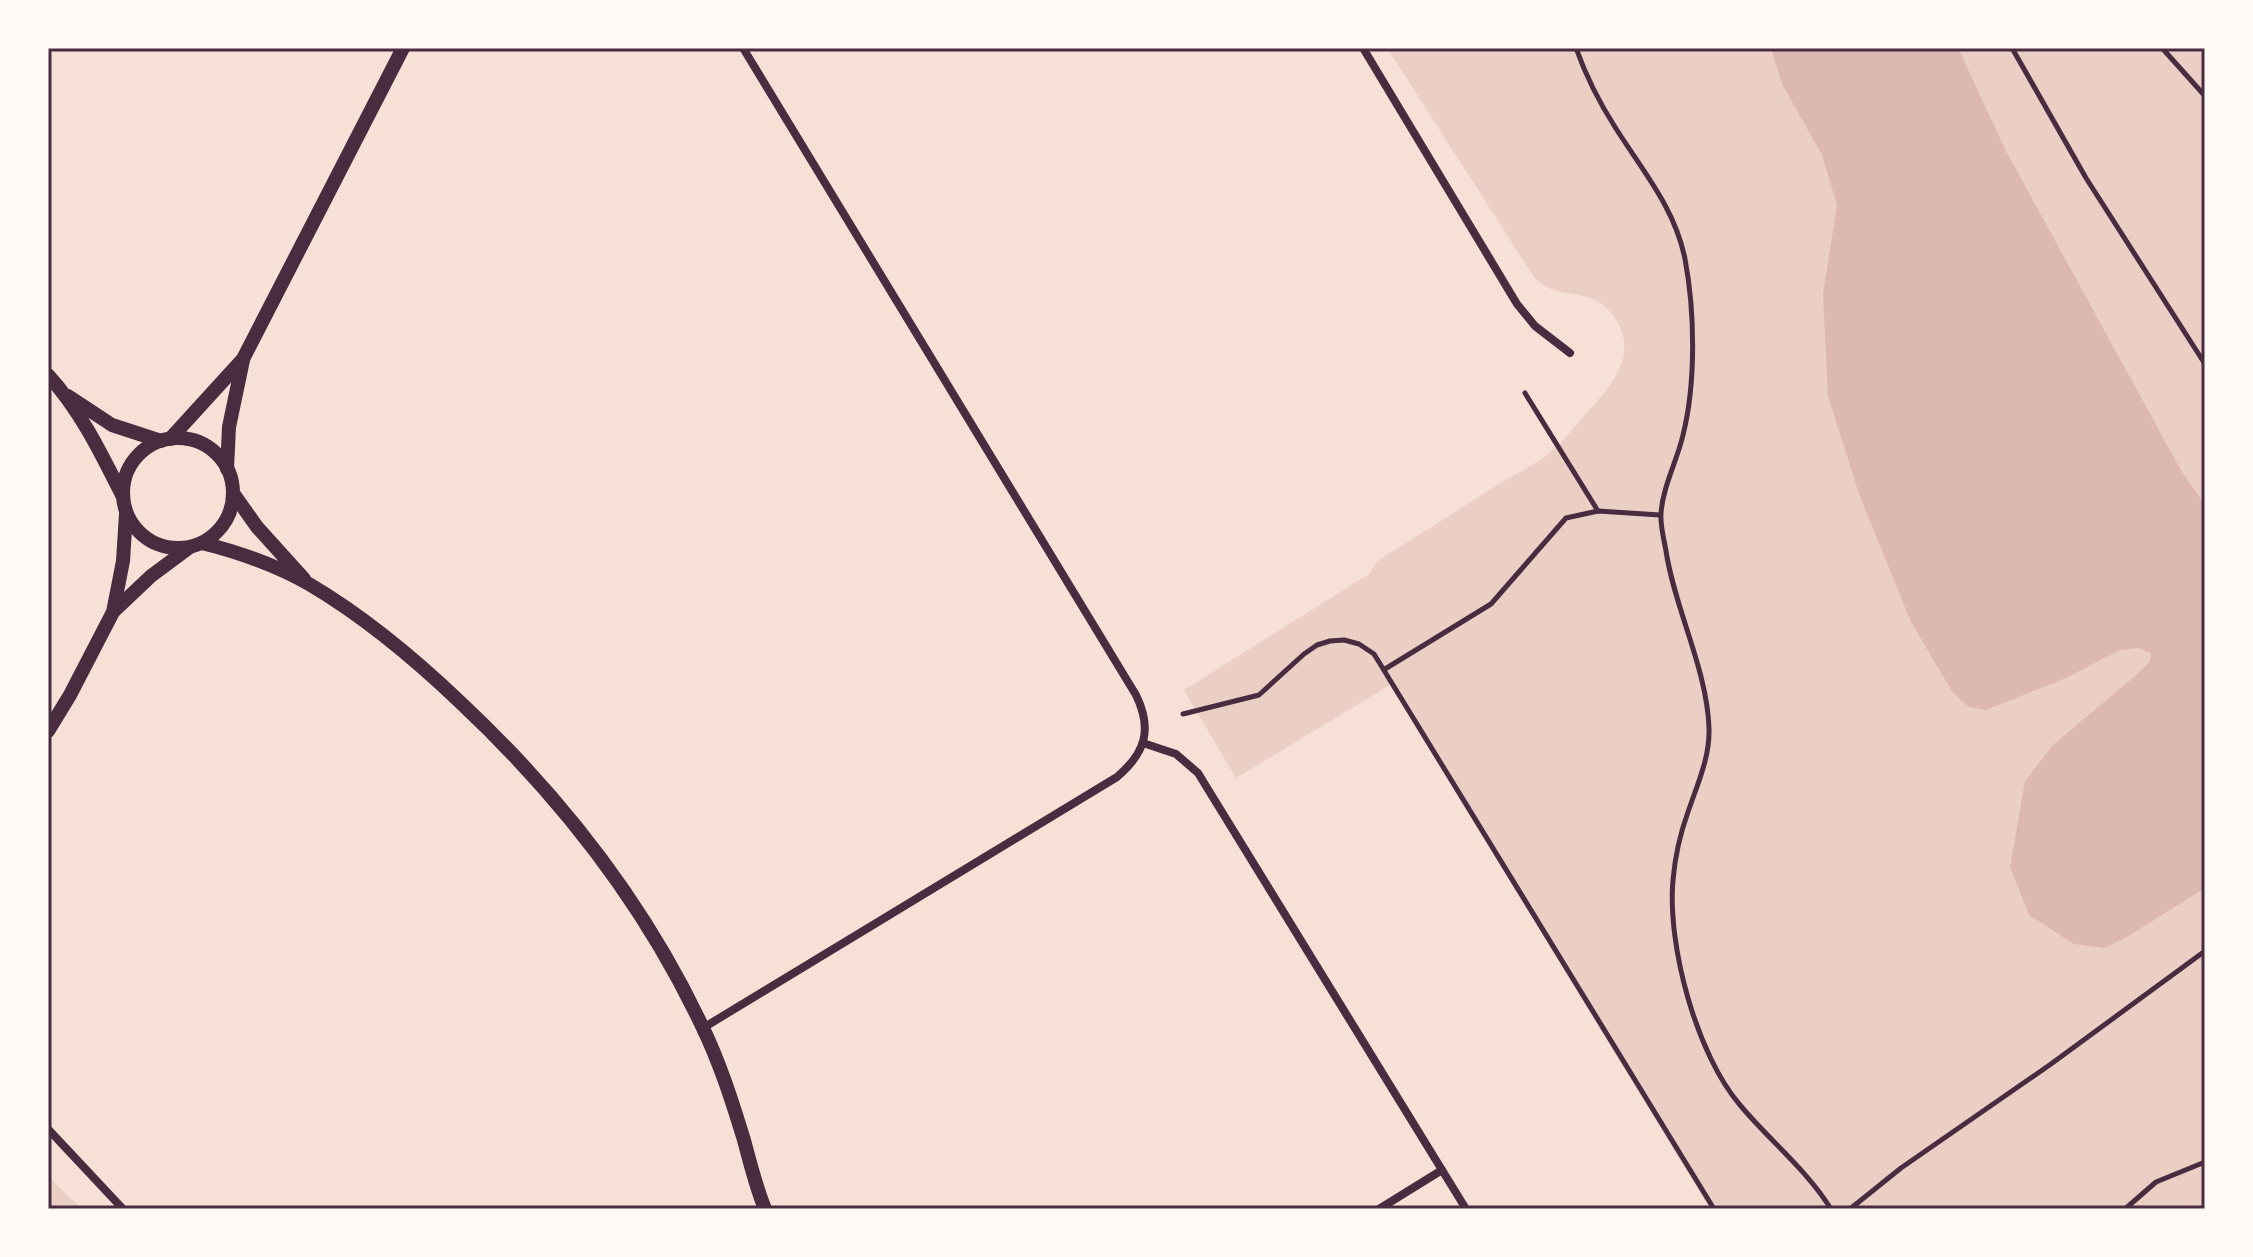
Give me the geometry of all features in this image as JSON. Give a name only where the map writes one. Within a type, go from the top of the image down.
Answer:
[{"type":"street","points":[[307,582],[257,527],[233,493],[227,470],[229,427],[243,359],[403,48]]},
{"type":"street","points":[[703,1028],[1117,777],[1138,756],[1146,728],[1143,709],[1136,695],[743,48]]},
{"type":"street","points":[[1363,48],[1517,304],[1535,326],[1570,353]]},
{"type":"street","points":[[122,495],[132,461],[145,449],[166,440],[243,359]]},
{"type":"street","points":[[48,375],[65,394],[96,443],[137,530],[152,542],[170,548],[196,545],[240,553],[307,582],[368,622],[423,666],[498,738],[571,817],[652,933],[703,1028],[732,1101],[765,1209]]},
{"type":"street","points":[[65,394],[112,425],[166,440],[187,439],[204,445],[218,456],[227,470]]},
{"type":"street","points":[[113,612],[151,576],[215,534],[231,508],[233,493]]},
{"type":"street","points":[[48,731],[113,612],[123,561],[127,514]]},
{"type":"street","points":[[1143,743],[1176,754],[1198,773],[1466,1209]]},
{"type":"street","points":[[48,1129],[123,1209]]},
{"type":"street","points":[[1379,1209],[1442,1170]]},
{"type":"path","points":[[1576,48],[1599,101],[1666,206],[1685,258],[1691,325],[1688,396],[1684,431],[1660,515],[1671,581],[1704,691],[1709,729],[1706,757],[1678,848],[1673,883],[1674,921],[1688,992],[1700,1037],[1717,1072],[1738,1103],[1796,1163],[1831,1209]]},
{"type":"path","points":[[2012,48],[2086,178],[2205,364]]},
{"type":"path","points":[[2162,48],[2205,96]]},
{"type":"path","points":[[1525,393],[1598,511]]},
{"type":"path","points":[[1385,669],[1491,604],[1566,518],[1598,511],[1660,515]]},
{"type":"path","points":[[1183,714],[1259,695],[1304,654],[1330,641],[1344,640],[1359,644],[1374,654],[1714,1209]]},
{"type":"path","points":[[1850,1209],[1901,1168],[2051,1064],[2205,951]]},
{"type":"path","points":[[2125,1209],[2156,1182],[2205,1162]]},
{"type":"shaded area","points":[[1387,48],[2196,48],[2205,57],[2205,1209],[1710,1209],[1390,685],[1236,778],[1184,690],[1369,574],[1377,561],[1548,454],[1610,385],[1622,361],[1623,335],[1608,309],[1587,297],[1554,290],[1534,277]]},
{"type":"shaded area","points":[[1771,48],[1958,48],[2006,151],[2182,472],[2205,505],[2205,888],[2104,948],[2074,944],[2029,915],[2010,867],[2025,781],[2053,745],[2142,670],[2150,661],[2151,653],[2139,648],[2120,650],[2066,678],[1986,710],[1969,707],[1953,693],[1911,622],[1859,494],[1828,396],[1823,294],[1837,205],[1822,155],[1782,84]]},
{"type":"shaded area","points":[[48,1177],[82,1209],[48,1209]]}]
